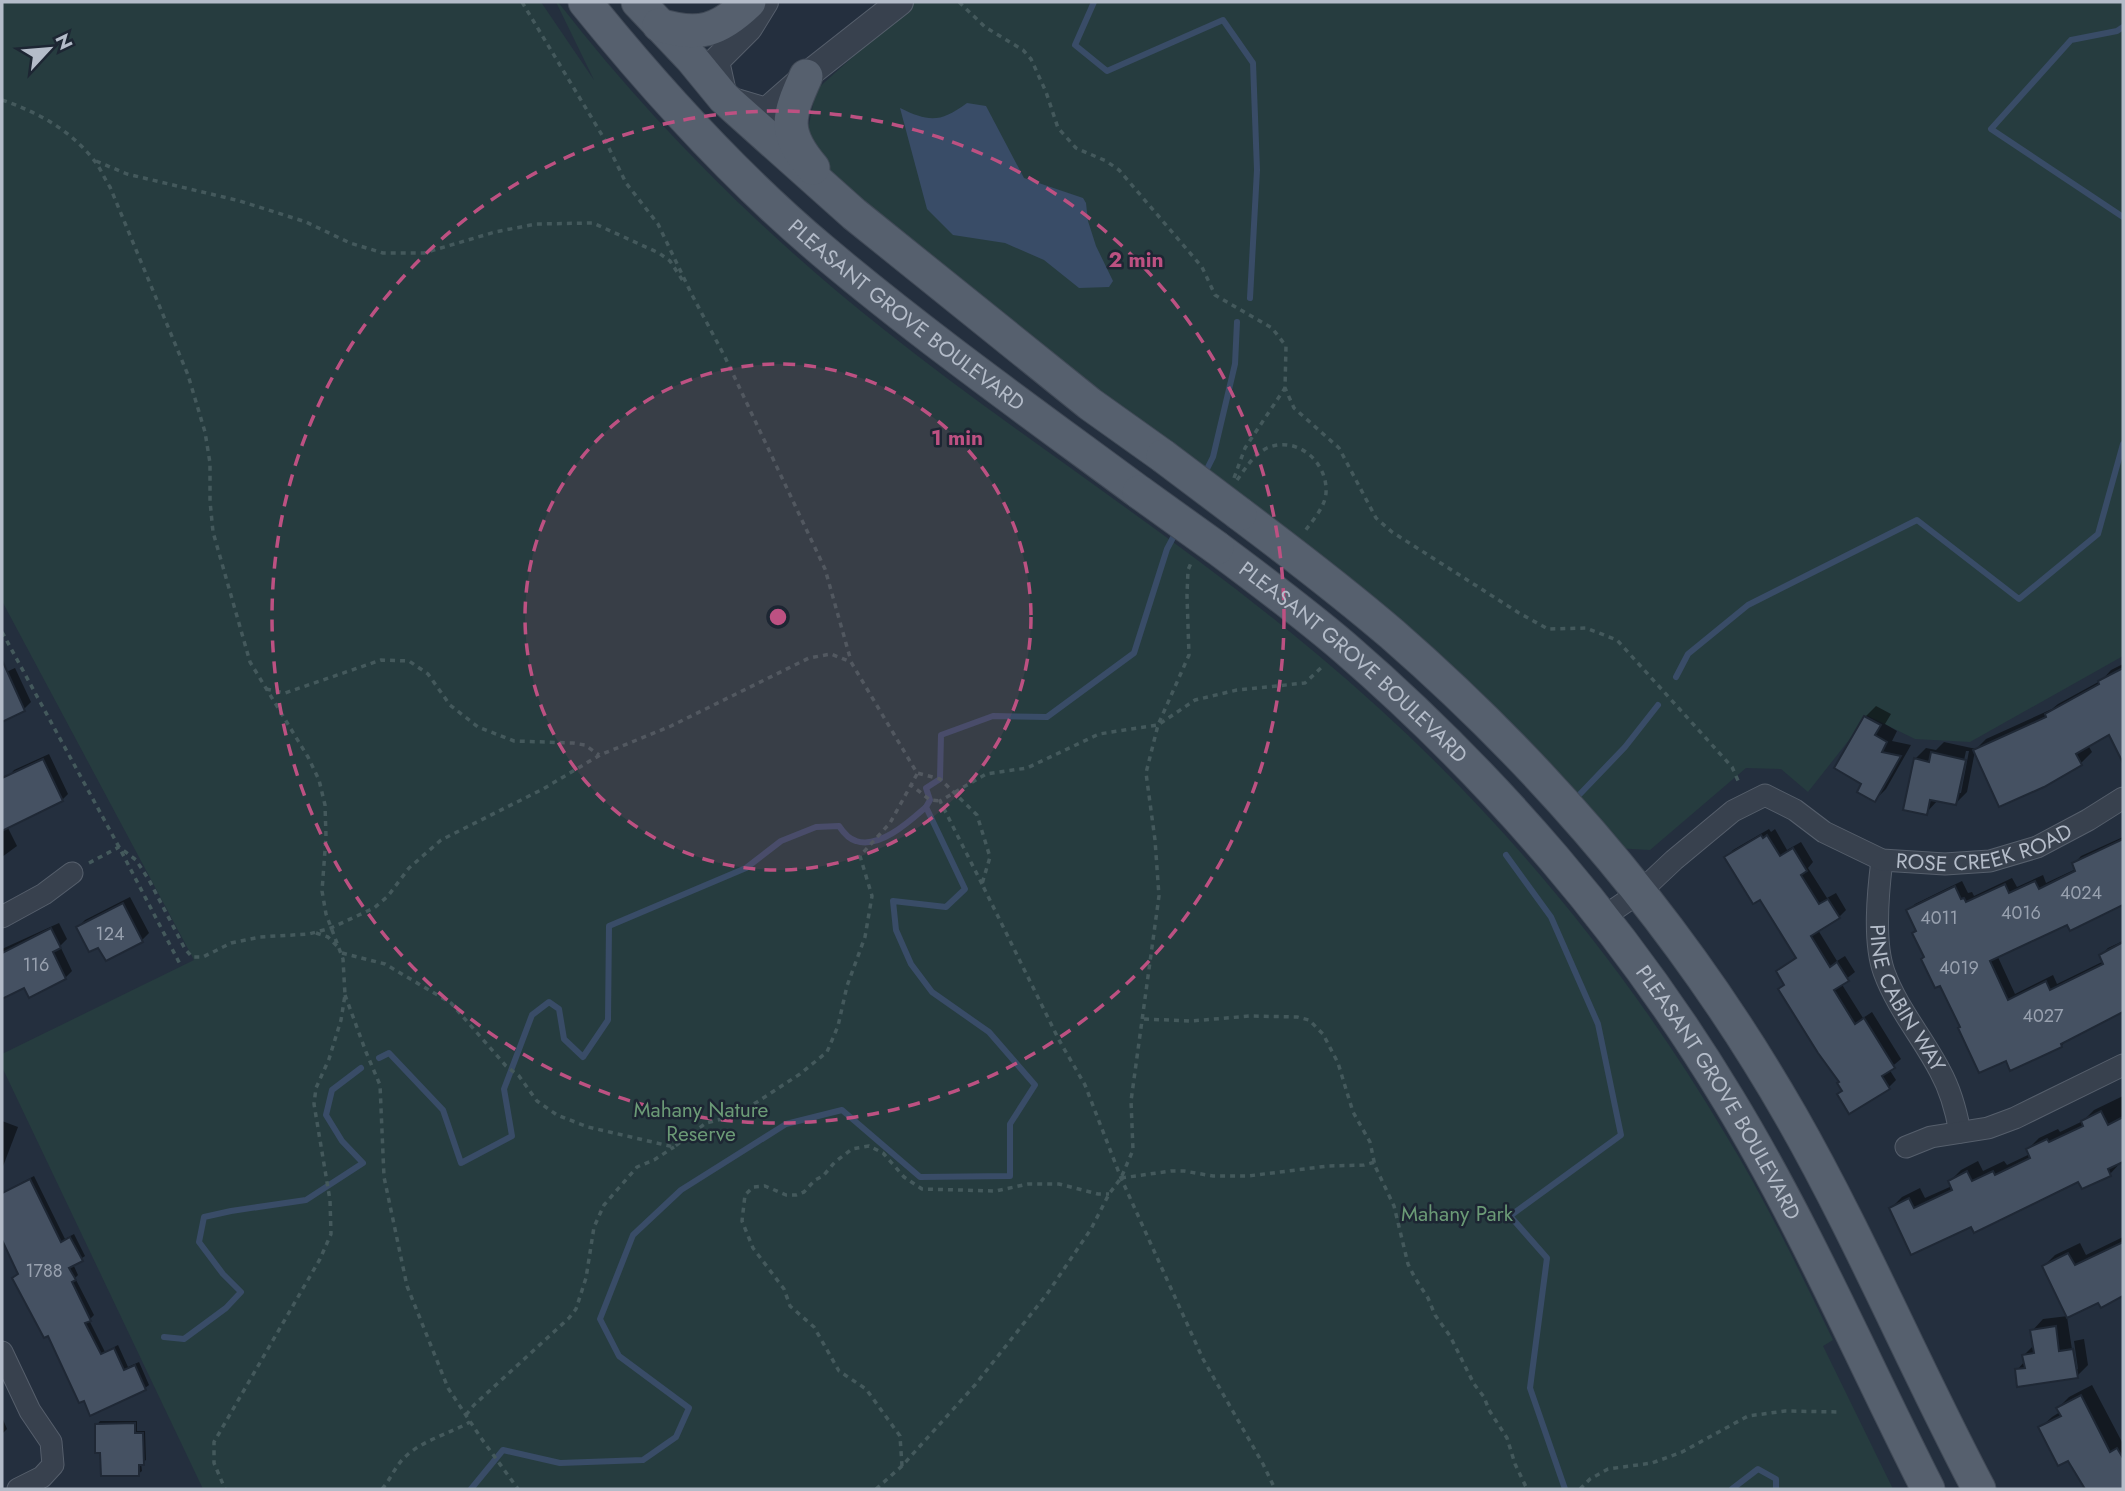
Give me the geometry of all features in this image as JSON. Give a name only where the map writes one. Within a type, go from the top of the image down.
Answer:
[{"type":"main road","name":"PLEASANT GROVE BOULEVARD","points":[[585,2],[693,128],[821,249],[945,348],[1139,492],[1205,554],[1344,647],[1415,712],[1536,839],[1629,953],[1696,1048],[1728,1099],[1808,1242],[1928,1489]]},
{"type":"main road","points":[[649,13],[678,30],[698,32],[732,19],[749,2]]},
{"type":"main road","name":"PLEASANT GROVE BOULEVARD","points":[[649,13],[724,98],[854,214],[1090,404],[1163,456],[1236,500],[1290,552],[1391,634],[1464,699],[1587,829],[1640,892],[1735,1025],[1791,1116],[1855,1236],[1942,1420],[1979,1489]]},
{"type":"main road","points":[[806,76],[792,106],[792,131],[800,152],[854,214]]},
{"type":"street","points":[[724,98],[716,61],[749,28],[765,2]]},
{"type":"street","points":[[724,98],[766,111],[900,2]]},
{"type":"street","points":[[693,128],[724,98]]},
{"type":"street","name":"ROSE CREEK ROAD","points":[[1749,803],[1765,794],[1796,810],[1824,832],[1882,860],[1945,864],[1990,861],[2037,847],[2123,798]]},
{"type":"street","points":[[1602,918],[1640,892],[1674,859],[1733,811],[1749,803]]},
{"type":"street","name":"PINE CABIN WAY","points":[[1882,860],[1877,927],[1883,971],[1906,1016],[1940,1070],[1954,1101],[1960,1132]]},
{"type":"street","points":[[2,917],[44,894],[72,873]]},
{"type":"street","points":[[1906,1147],[1931,1137],[1988,1128],[2015,1118],[2123,1065]]},
{"type":"street","points":[[2,1352],[30,1411],[51,1442],[53,1465],[41,1477],[18,1489]]},
{"type":"path","points":[[522,2],[605,140],[626,183],[658,224],[725,357],[825,569],[851,662],[917,773],[940,779],[977,815],[990,857],[982,884]]},
{"type":"path","points":[[959,2],[985,27],[1023,50],[1031,59],[1058,128],[1076,148],[1119,170],[1202,267],[1215,295],[1272,328],[1286,346],[1285,388],[1294,408],[1339,448],[1376,518],[1392,532],[1548,629],[1586,628],[1617,640],[1732,767],[1749,803]]},
{"type":"path","points":[[2,100],[39,115],[71,135],[94,160],[110,187],[188,375],[207,442],[214,532],[250,662],[308,757],[319,780],[325,805],[326,837],[322,891],[331,928],[341,951],[345,995],[330,1059],[316,1088],[314,1104],[330,1200],[331,1234],[320,1259],[214,1442],[214,1463],[225,1489]]},
{"type":"path","points":[[94,160],[127,174],[240,201],[306,222],[350,243],[383,253],[424,253],[536,224],[593,223],[659,253],[670,261],[691,293]]},
{"type":"path","points":[[1236,500],[1245,447],[1285,388]]},
{"type":"path","points":[[1236,500],[1255,456],[1268,448],[1283,444],[1300,448],[1313,457],[1324,472],[1326,494],[1320,510],[1290,552]]},
{"type":"path","points":[[876,1489],[902,1466],[975,1385],[1047,1294],[1091,1229],[1109,1194],[1121,1178],[1133,1150],[1131,1101],[1159,896],[1146,774],[1157,725],[1189,655],[1188,570],[1205,554]]},
{"type":"path","points":[[2,632],[120,847],[181,966]]},
{"type":"path","points":[[911,785],[930,800],[940,801],[986,774],[1027,768],[1099,734],[1157,725],[1195,699],[1237,690],[1305,682],[1344,647]]},
{"type":"path","points":[[120,847],[136,860],[185,950],[192,957],[203,957],[232,943],[250,939],[314,933],[374,908],[388,896],[409,868],[441,840],[543,789],[600,755],[671,726],[809,658],[831,654],[851,662]]},
{"type":"path","points":[[266,690],[285,693],[381,660],[409,661],[428,674],[450,705],[478,727],[514,741],[585,745],[600,755]]},
{"type":"path","points":[[466,1415],[576,1309],[584,1286],[594,1227],[604,1205],[637,1167],[654,1160],[706,1123],[733,1116],[757,1102],[800,1074],[827,1052],[838,1026],[847,986],[865,937],[872,896],[860,856],[890,823],[917,773]]},
{"type":"path","points":[[940,801],[1059,1040],[1085,1085],[1121,1178],[1203,1359],[1264,1464],[1275,1489]]},
{"type":"path","points":[[72,873],[120,847]]},
{"type":"path","points":[[314,933],[328,937],[341,951],[385,964],[450,1003],[506,1066],[519,1076],[537,1101],[557,1115],[589,1128],[674,1147]]},
{"type":"path","points":[[345,995],[380,1085],[384,1177],[407,1286],[448,1388],[519,1489]]},
{"type":"path","points":[[1144,1018],[1191,1021],[1297,1017],[1309,1020],[1323,1034],[1332,1048],[1353,1112],[1370,1142],[1374,1162],[1394,1206],[1405,1253],[1415,1278],[1429,1298],[1435,1315],[1450,1336],[1474,1384],[1507,1438],[1527,1489]]},
{"type":"path","points":[[902,1466],[900,1436],[866,1389],[839,1371],[814,1327],[790,1306],[784,1289],[753,1248],[742,1221],[745,1195],[753,1187],[765,1186],[786,1195],[804,1192],[852,1149],[869,1146],[883,1153],[904,1177],[922,1189],[996,1191],[1028,1184],[1059,1184],[1098,1194],[1109,1194]]},
{"type":"path","points":[[1121,1178],[1171,1171],[1213,1176],[1248,1176],[1374,1162]]},
{"type":"path","points":[[1580,1489],[1590,1479],[1608,1469],[1652,1463],[1682,1452],[1748,1416],[1785,1411],[1841,1412]]},
{"type":"path","points":[[382,1489],[404,1457],[413,1450],[470,1422]]},
{"type":"green space","points":[[2,2],[541,2],[594,80],[558,2],[631,91],[710,175],[837,292],[936,370],[1265,612],[1377,707],[1489,817],[1591,937],[1638,1000],[1724,1132],[1768,1209],[1833,1340],[1823,1346],[1893,1489],[203,1489],[2,1067],[2,1054],[194,960],[2,601]]},
{"type":"green space","points":[[911,2],[2123,2],[2123,656],[1970,742],[1915,739],[1868,716],[1808,792],[1781,769],[1746,768],[1650,850],[1613,848],[1400,629],[1074,379],[819,165],[806,140],[816,90]]},
{"type":"water","points":[[967,103],[986,106],[1024,178],[1083,198],[1096,246],[1113,281],[1109,287],[1079,288],[1044,260],[1005,243],[953,235],[927,209],[900,108],[919,116],[934,118],[949,114]]},
{"type":"building","points":[[2,660],[25,711],[2,722]]},
{"type":"building","points":[[2123,668],[2123,763],[2109,735],[2076,754],[2082,765],[2044,787],[1999,807],[1973,750],[2046,717],[2045,714]]},
{"type":"building","points":[[1864,716],[1881,725],[1875,735],[1887,742],[1882,752],[1901,756],[1875,802],[1857,792],[1861,784],[1834,768]]},
{"type":"building","points":[[1931,752],[1966,760],[1956,805],[1930,800],[1927,815],[1903,810],[1914,758],[1929,762]]},
{"type":"building","points":[[43,759],[63,801],[2,831],[2,778]]},
{"type":"building","points":[[1761,835],[1763,838],[1767,835],[1780,856],[1793,848],[1807,871],[1801,875],[1819,904],[1828,899],[1840,918],[1811,936],[1830,967],[1837,962],[1849,981],[1834,990],[1855,1024],[1864,1018],[1895,1068],[1882,1076],[1890,1089],[1849,1114],[1837,1094],[1842,1091],[1837,1083],[1839,1082],[1778,989],[1784,985],[1776,971],[1796,958],[1760,900],[1753,904],[1724,857]]},
{"type":"building","points":[[2123,839],[2123,905],[2070,931],[2067,925],[1990,961],[2008,1000],[2046,981],[2050,990],[2103,964],[2099,955],[2123,942],[2123,1012],[2061,1044],[2062,1047],[2010,1071],[2006,1061],[1979,1073],[1940,986],[1935,988],[1921,959],[1924,957],[1912,933],[1916,931],[1906,910],[1955,886],[1961,899],[1964,898],[1966,902],[2005,884],[2009,893],[2035,881],[2039,889],[2075,871],[2072,863]]},
{"type":"building","points":[[123,903],[143,942],[106,961],[98,948],[89,952],[76,927]]},
{"type":"building","points":[[51,928],[61,948],[53,952],[66,979],[29,998],[24,988],[2,999],[2,953]]},
{"type":"building","points":[[2101,1111],[2108,1125],[2123,1117],[2123,1162],[2108,1169],[2111,1176],[2082,1189],[2078,1182],[1974,1233],[1971,1227],[1911,1255],[1889,1208],[1909,1198],[1914,1208],[1952,1190],[1948,1181],[1967,1171],[1972,1181],[1993,1171],[1995,1175],[2030,1158],[2026,1149],[2047,1139],[2049,1142],[2083,1126],[2081,1121]]},
{"type":"building","points":[[30,1179],[61,1242],[70,1237],[83,1261],[69,1268],[76,1280],[72,1282],[91,1321],[85,1323],[101,1354],[114,1348],[124,1370],[135,1365],[146,1390],[90,1416],[84,1401],[79,1403],[48,1336],[44,1338],[12,1278],[18,1274],[2,1240],[2,1193]]},
{"type":"building","points":[[2123,1242],[2123,1296],[2101,1308],[2098,1303],[2067,1318],[2042,1266],[2068,1253],[2075,1265]]},
{"type":"building","points":[[2056,1326],[2059,1351],[2073,1349],[2078,1378],[2017,1387],[2015,1369],[2025,1368],[2022,1355],[2034,1353],[2030,1330]]},
{"type":"building","points":[[2081,1395],[2110,1452],[2117,1448],[2123,1458],[2123,1489],[2085,1489],[2068,1461],[2058,1466],[2038,1427],[2061,1416],[2056,1408]]},
{"type":"building","points":[[135,1423],[135,1433],[143,1433],[144,1465],[139,1465],[139,1476],[101,1476],[100,1453],[95,1453],[95,1424]]},
{"type":"waterway","points":[[1094,2],[1075,45],[1107,71],[1223,20],[1253,63],[1257,170],[1250,298]]},
{"type":"waterway","points":[[2123,27],[2117,31],[2071,40],[1991,129],[2123,217]]},
{"type":"waterway","points":[[1204,475],[1213,457],[1235,364],[1237,322]]},
{"type":"waterway","points":[[1676,677],[1688,654],[1748,605],[1917,520],[2019,599],[2098,534],[2123,444]]},
{"type":"waterway","points":[[471,1489],[503,1450],[560,1463],[643,1460],[676,1437],[689,1408],[619,1356],[600,1319],[633,1235],[681,1190],[786,1124],[842,1110],[920,1177],[1010,1176],[1010,1124],[1035,1085],[989,1032],[932,992],[911,964],[896,930],[893,901],[946,907],[965,889],[926,807],[930,800],[926,788],[940,779],[941,735],[993,716],[1047,717],[1134,653],[1167,549],[1176,532]]},
{"type":"waterway","points":[[1580,794],[1625,747],[1658,705]]},
{"type":"waterway","points":[[379,1058],[389,1053],[443,1110],[461,1163],[512,1136],[504,1089],[532,1015],[549,1002],[559,1009],[564,1039],[583,1057],[608,1020],[609,926],[746,868],[781,841],[816,827],[839,826],[853,840],[875,841],[894,832],[926,807]]},
{"type":"waterway","points":[[1506,855],[1551,917],[1598,1024],[1621,1135],[1510,1216],[1547,1258],[1530,1388],[1565,1489]]},
{"type":"waterway","points":[[164,1337],[184,1339],[226,1308],[241,1292],[223,1274],[199,1242],[204,1217],[306,1200],[363,1163],[342,1141],[326,1115],[332,1090],[361,1068]]},
{"type":"waterway","points":[[1732,1489],[1758,1469],[1776,1479],[1776,1489]]},
{"type":"park label","name":"Mahany Nature Reserve","points":[[701,1122]]},
{"type":"park label","name":"Mahany Park","points":[[1457,1214]]}]
